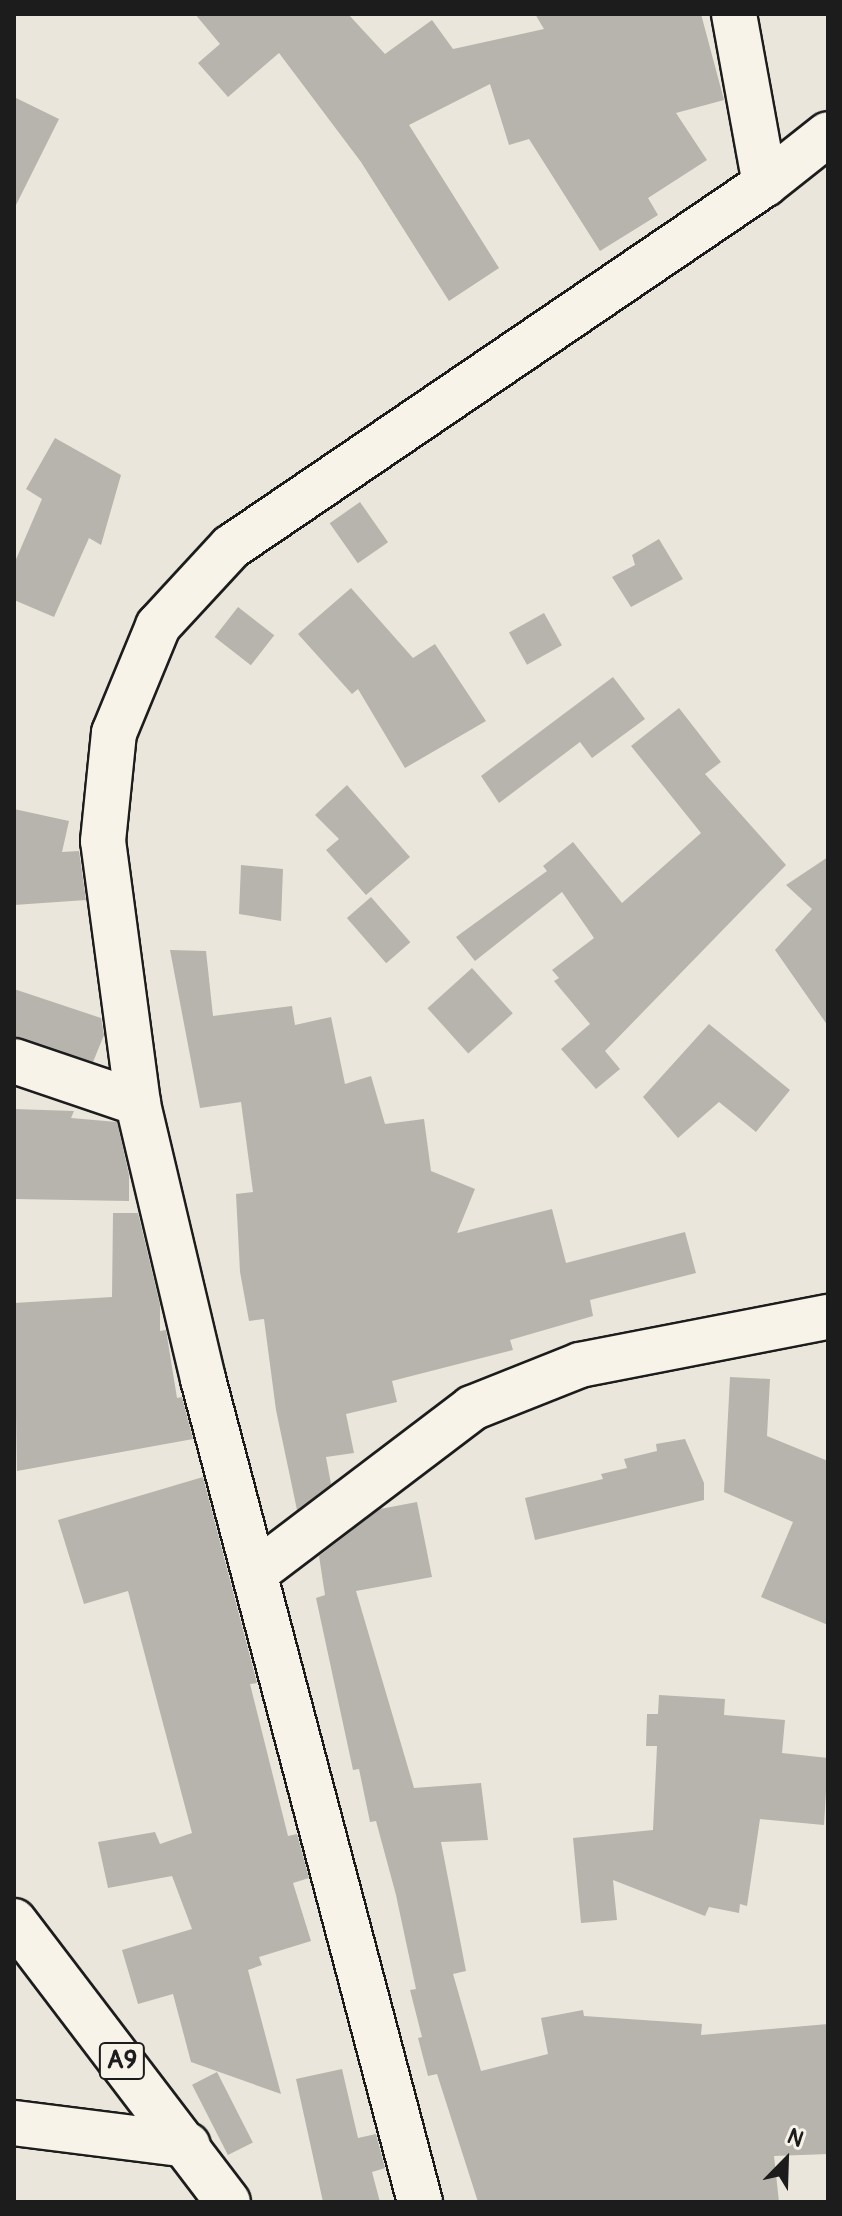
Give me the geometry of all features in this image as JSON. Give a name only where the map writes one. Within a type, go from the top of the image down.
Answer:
[{"type":"street","points":[[734,14],[765,184]]},
{"type":"street","points":[[420,2202],[203,1379],[138,1103],[103,841],[114,733],[158,626],[231,547],[765,184],[828,134]]},
{"type":"street","points":[[14,1061],[138,1103]]},
{"type":"street","points":[[255,1573],[472,1408],[580,1365],[828,1317]]},
{"type":"street","name":"A9","points":[[14,1921],[188,2145],[228,2202]]},
{"type":"street","points":[[14,2123],[188,2145]]},
{"type":"building","points":[[195,14],[348,14],[385,54],[432,20],[453,49],[544,29],[535,14],[701,14],[724,100],[676,113],[707,160],[648,198],[658,215],[600,251],[529,139],[509,145],[490,84],[409,125],[499,268],[449,301],[361,162],[279,53],[228,97],[198,63],[220,44]]},
{"type":"building","points":[[14,97],[59,119],[14,209]]},
{"type":"building","points":[[55,438],[121,475],[101,545],[89,538],[54,617],[14,600],[14,564],[42,499],[26,489]]},
{"type":"building","points":[[360,502],[388,542],[358,563],[330,523]]},
{"type":"building","points":[[659,539],[683,579],[631,607],[612,577],[635,565],[632,555]]},
{"type":"building","points":[[351,588],[413,658],[435,644],[486,721],[405,768],[358,689],[352,694],[298,634]]},
{"type":"building","points":[[238,607],[274,635],[251,665],[215,637]]},
{"type":"building","points":[[544,613],[562,645],[527,665],[509,632]]},
{"type":"building","points":[[613,677],[645,719],[592,758],[580,742],[499,803],[481,776]]},
{"type":"building","points":[[679,708],[721,762],[705,774],[786,865],[605,1051],[620,1069],[596,1089],[561,1049],[590,1024],[554,981],[559,978],[552,970],[594,938],[562,892],[475,961],[456,937],[547,871],[543,866],[573,842],[622,903],[701,833],[631,746]]},
{"type":"building","points":[[347,785],[410,857],[366,895],[326,850],[339,839],[315,815]]},
{"type":"building","points":[[14,809],[69,821],[62,852],[79,851],[86,900],[14,905]]},
{"type":"building","points":[[828,857],[828,1026],[775,950],[812,909],[786,885]]},
{"type":"building","points":[[241,865],[283,869],[281,921],[239,914]]},
{"type":"building","points":[[371,897],[410,942],[386,963],[347,918]]},
{"type":"building","points":[[170,950],[206,951],[213,1016],[292,1006],[295,1025],[331,1017],[345,1084],[371,1076],[385,1124],[424,1119],[431,1171],[475,1189],[457,1233],[552,1209],[566,1263],[685,1232],[696,1273],[590,1300],[593,1316],[510,1340],[513,1350],[392,1381],[397,1402],[346,1414],[354,1453],[326,1457],[331,1484],[297,1510],[276,1410],[264,1319],[249,1321],[240,1272],[236,1194],[253,1192],[241,1102],[200,1108]]},
{"type":"building","points":[[472,968],[513,1013],[468,1053],[427,1008]]},
{"type":"building","points":[[14,989],[101,1018],[104,1035],[93,1062],[14,1037]]},
{"type":"building","points":[[709,1024],[790,1090],[756,1132],[719,1102],[678,1138],[643,1097]]},
{"type":"building","points":[[14,1109],[74,1111],[71,1118],[117,1122],[129,1175],[129,1201],[14,1199]]},
{"type":"building","points":[[113,1213],[138,1213],[160,1305],[160,1331],[166,1330],[177,1398],[182,1397],[193,1439],[17,1471],[14,1303],[112,1297]]},
{"type":"building","points":[[730,1377],[770,1379],[767,1436],[828,1461],[828,1625],[761,1597],[793,1522],[724,1492]]},
{"type":"building","points":[[685,1439],[704,1483],[704,1500],[535,1540],[525,1498],[603,1479],[601,1474],[627,1468],[624,1459],[657,1451],[656,1444]]},
{"type":"building","points":[[203,1477],[257,1683],[250,1684],[288,1836],[297,1834],[309,1878],[293,1883],[311,1941],[259,1957],[262,1965],[248,1970],[281,2094],[191,2062],[173,1994],[138,2004],[122,1950],[192,1929],[172,1876],[108,1888],[98,1842],[155,1832],[160,1844],[192,1833],[128,1591],[84,1604],[58,1520]]},
{"type":"building","points":[[417,1502],[432,1577],[356,1591],[414,1788],[481,1783],[488,1840],[441,1842],[466,1971],[453,1974],[481,2071],[548,2054],[541,2018],[583,2010],[584,2016],[702,2024],[701,2035],[828,2024],[828,2154],[774,2156],[779,2202],[478,2202],[437,2074],[428,2076],[410,1990],[416,1989],[396,1895],[376,1821],[370,1822],[359,1769],[353,1770],[316,1598],[325,1595],[319,1556],[380,1509]]},
{"type":"building","points":[[659,1695],[725,1699],[724,1715],[785,1720],[782,1753],[828,1758],[824,1825],[760,1819],[747,1906],[740,1904],[739,1913],[709,1907],[705,1916],[613,1880],[617,1920],[581,1923],[573,1838],[653,1830],[657,1746],[646,1746],[647,1714],[658,1714]]},
{"type":"building","points":[[342,2069],[358,2138],[376,2134],[385,2168],[372,2172],[380,2202],[323,2202],[296,2079]]},
{"type":"building","points":[[217,2072],[253,2142],[228,2155],[192,2085]]}]
